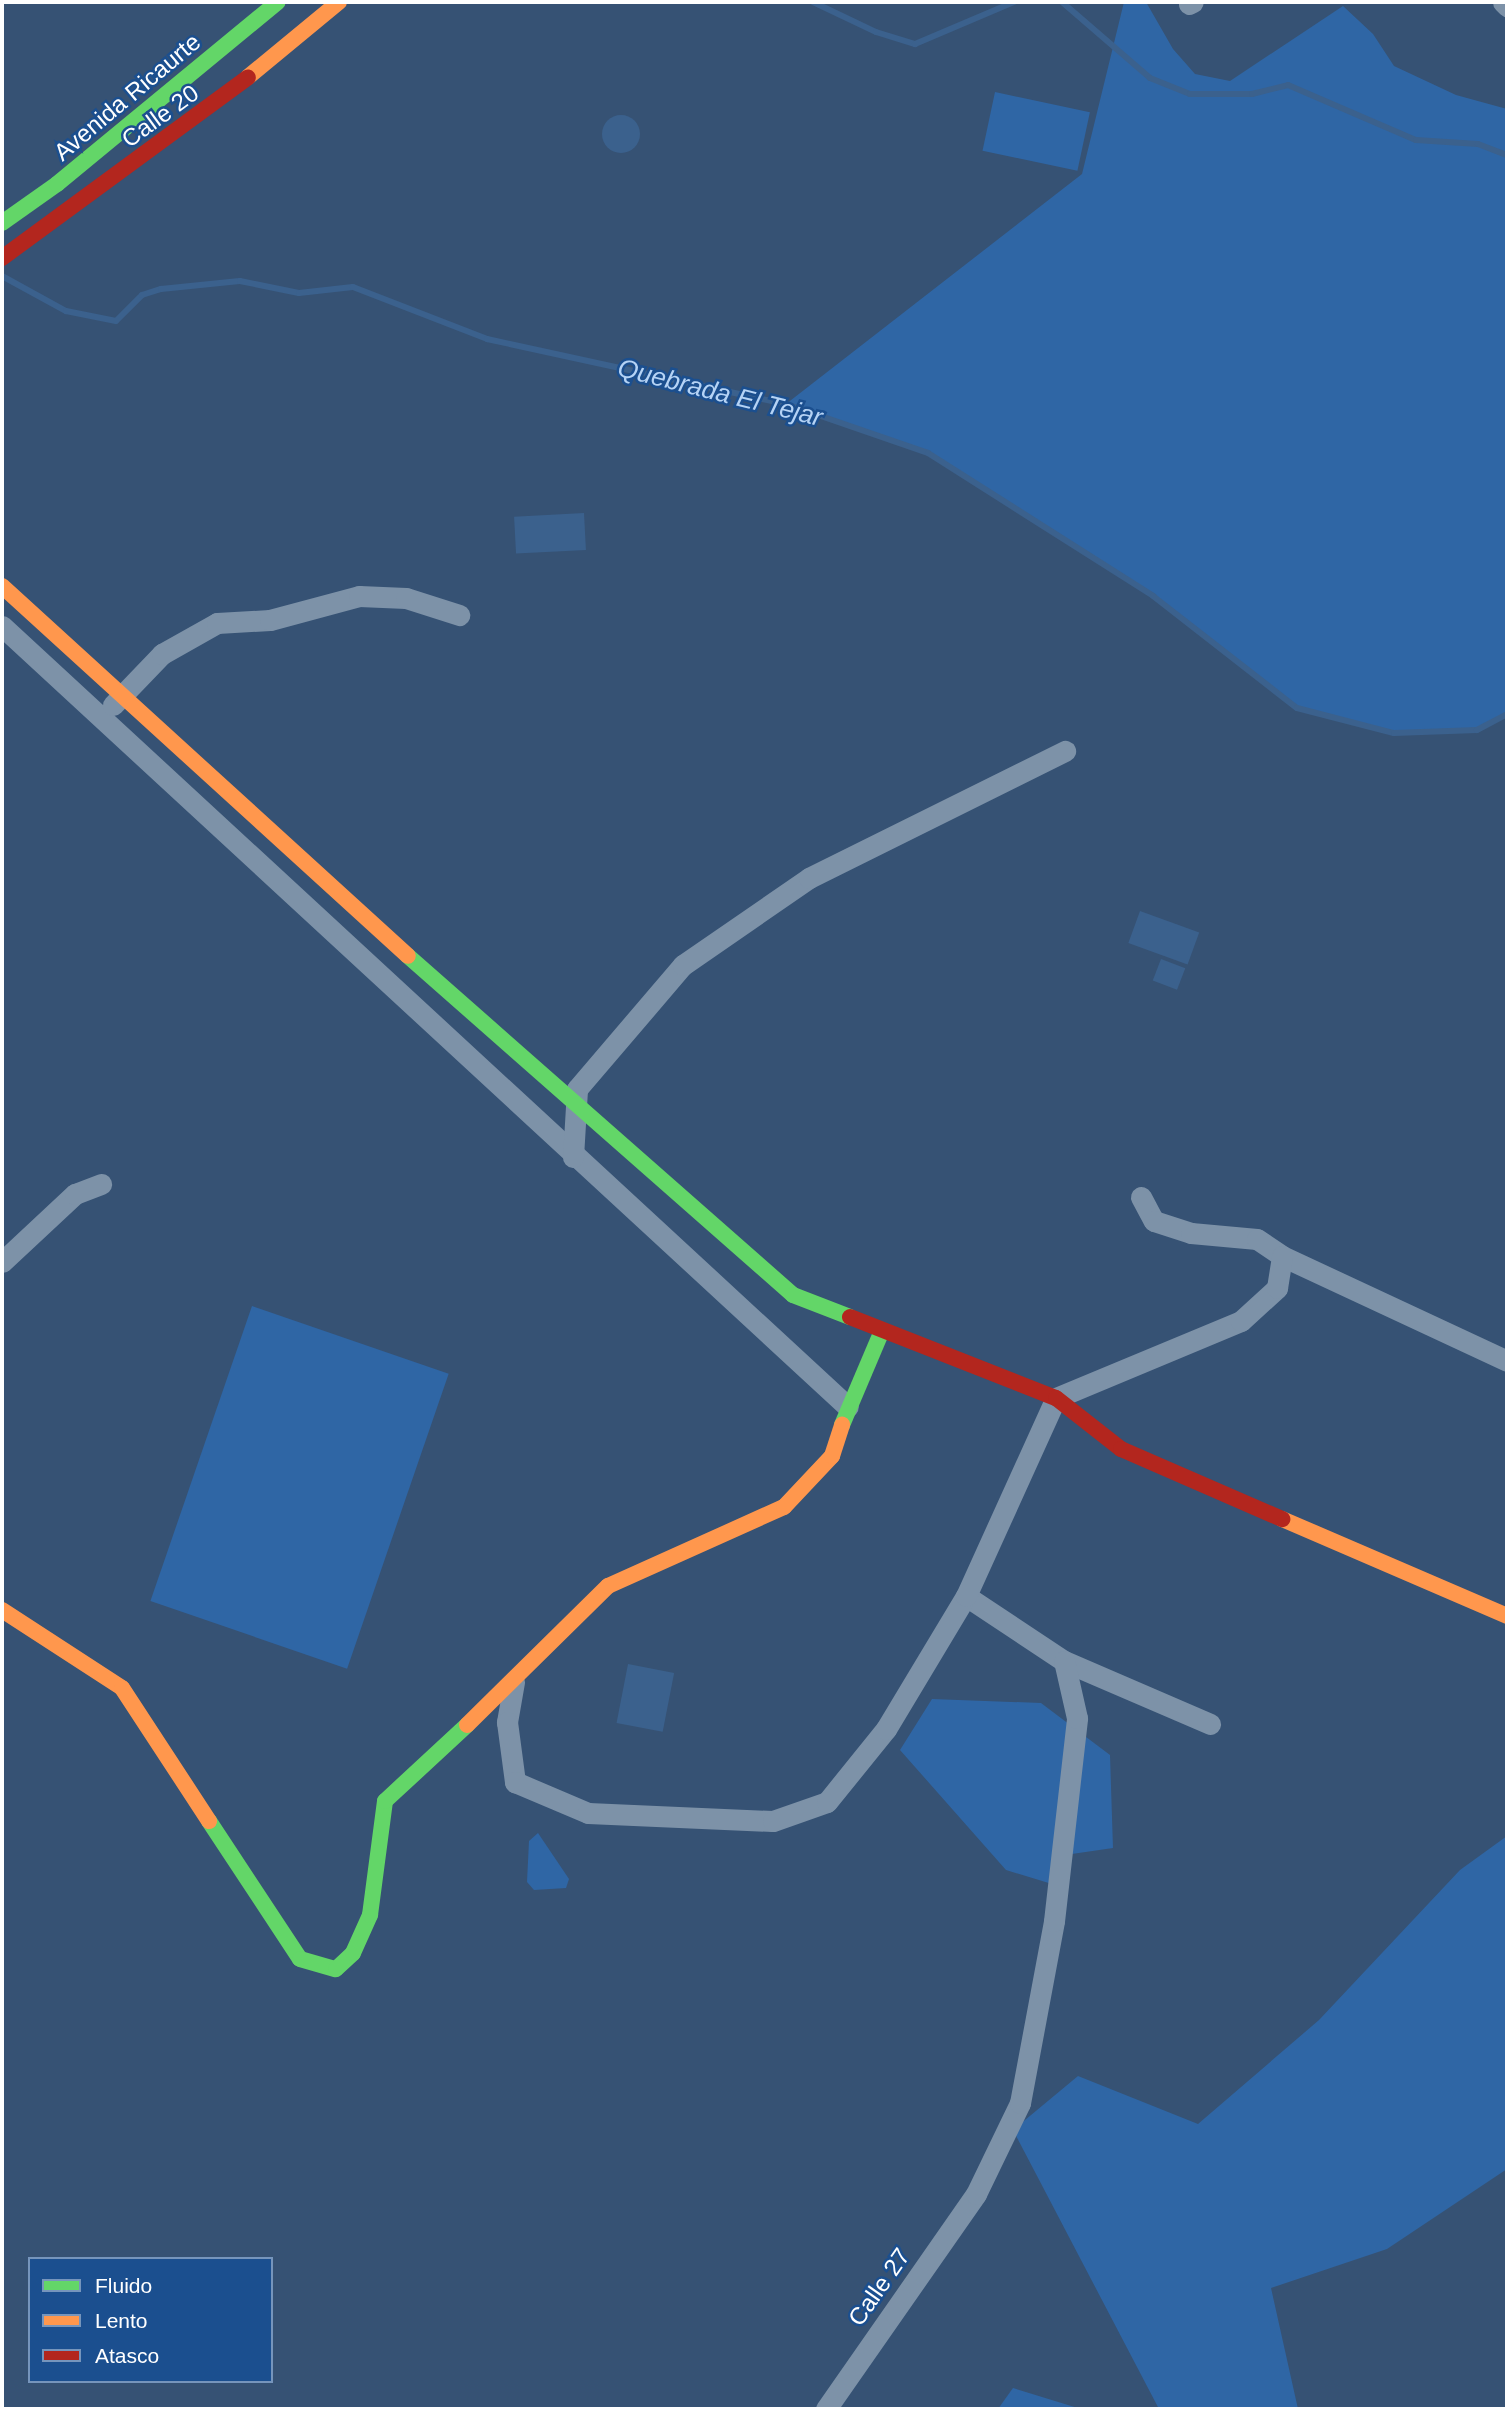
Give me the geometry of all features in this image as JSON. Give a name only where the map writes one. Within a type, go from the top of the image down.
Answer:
[{"type":"street","name":"Avenida Ricaurte","points":[[2,223],[57,184],[278,2]]},
{"type":"street","name":"Calle 20","points":[[2,258],[201,116],[339,2]]},
{"type":"street","points":[[1503,2],[1507,6]]},
{"type":"street","points":[[2,586],[120,697],[474,1017],[793,1295],[881,1333],[1055,1398],[1121,1449],[1507,1616]]},
{"type":"street","points":[[100,719],[162,654],[217,624],[270,620],[359,596],[406,598],[459,615]]},
{"type":"street","points":[[2,626],[454,1042],[573,1157],[848,1407]]},
{"type":"street","points":[[573,1157],[573,1102],[577,1089],[683,965],[809,878],[1065,751]]},
{"type":"street","points":[[454,1042],[474,1017]]},
{"type":"street","points":[[2,1262],[75,1194],[101,1184]]},
{"type":"street","points":[[1141,1197],[1154,1221],[1191,1233],[1257,1239],[1282,1256],[1507,1361]]},
{"type":"street","points":[[514,1682],[507,1721],[515,1782],[588,1812],[773,1821],[827,1802],[886,1729],[965,1597],[1055,1398],[1241,1321],[1277,1288],[1282,1256]]},
{"type":"street","points":[[2,1610],[122,1688],[300,1959],[336,1969],[353,1953],[370,1915],[385,1801],[514,1682],[608,1586],[784,1507],[832,1457],[848,1407],[881,1333]]},
{"type":"street","points":[[965,1597],[1064,1661],[1210,1724]]},
{"type":"street","name":"Calle 27","points":[[826,2409],[976,2194],[1020,2103],[1054,1921],[1077,1718],[1064,1661]]},
{"type":"shaded area","points":[[1124,2],[1146,2],[1173,49],[1195,74],[1230,81],[1343,6],[1373,34],[1394,66],[1456,95],[1507,109],[1507,714],[1477,730],[1394,733],[1297,708],[1153,596],[928,453],[786,404],[1082,174]]},
{"type":"shaded area","points":[[995,92],[1090,112],[1077,171],[983,151]]},
{"type":"shaded area","points":[[621,115],[635,120],[640,134],[635,148],[621,153],[607,148],[602,134],[607,120]]},
{"type":"shaded area","points":[[584,513],[586,550],[516,554],[514,517]]},
{"type":"shaded area","points":[[1140,911],[1199,933],[1188,964],[1128,943]]},
{"type":"shaded area","points":[[1161,959],[1185,968],[1177,990],[1153,980]]},
{"type":"shaded area","points":[[252,1306],[449,1374],[347,1669],[150,1601]]},
{"type":"shaded area","points":[[628,1664],[674,1673],[663,1732],[617,1723]]},
{"type":"shaded area","points":[[932,1699],[1041,1703],[1110,1755],[1113,1848],[1058,1856],[1052,1884],[1006,1870],[900,1750]]},
{"type":"shaded area","points":[[538,1833],[569,1879],[566,1888],[534,1890],[527,1882],[529,1841]]},
{"type":"shaded area","points":[[1507,1836],[1507,2169],[1387,2249],[1271,2288],[1298,2409],[1159,2409],[1013,2130],[1078,2076],[1198,2124],[1319,2020],[1460,1870]]},
{"type":"shaded area","points":[[1013,2388],[1081,2409],[998,2409]]},
{"type":"waterway","points":[[813,2],[876,32],[915,44],[1014,2]]},
{"type":"waterway","points":[[1062,2],[1150,78],[1190,94],[1252,94],[1288,85],[1416,140],[1478,144],[1507,155]]},
{"type":"waterway","name":"Quebrada El Tejar","points":[[2,276],[66,311],[116,321],[142,295],[161,289],[240,281],[299,293],[353,287],[487,339],[786,404],[928,453],[1153,596],[1297,708],[1394,733],[1477,730],[1507,714]]},
{"type":"traffic: fast","points":[[2,223],[57,184],[278,2]]},
{"type":"traffic: fast","points":[[408,956],[793,1295],[850,1317]]},
{"type":"traffic: fast","points":[[842,1425],[881,1333]]},
{"type":"traffic: fast","points":[[209,1821],[300,1959],[336,1969],[353,1953],[370,1915],[385,1801],[467,1725]]},
{"type":"traffic: slow","points":[[248,77],[339,2]]},
{"type":"traffic: slow","points":[[2,586],[408,956]]},
{"type":"traffic: slow","points":[[467,1725],[608,1586],[784,1507],[832,1456],[842,1425]]},
{"type":"traffic: slow","points":[[1282,1519],[1507,1616]]},
{"type":"traffic: slow","points":[[2,1610],[122,1688],[209,1821]]},
{"type":"traffic: jam","points":[[2,258],[248,77]]},
{"type":"traffic: jam","points":[[850,1317],[1056,1398],[1121,1449],[1282,1519]]}]
